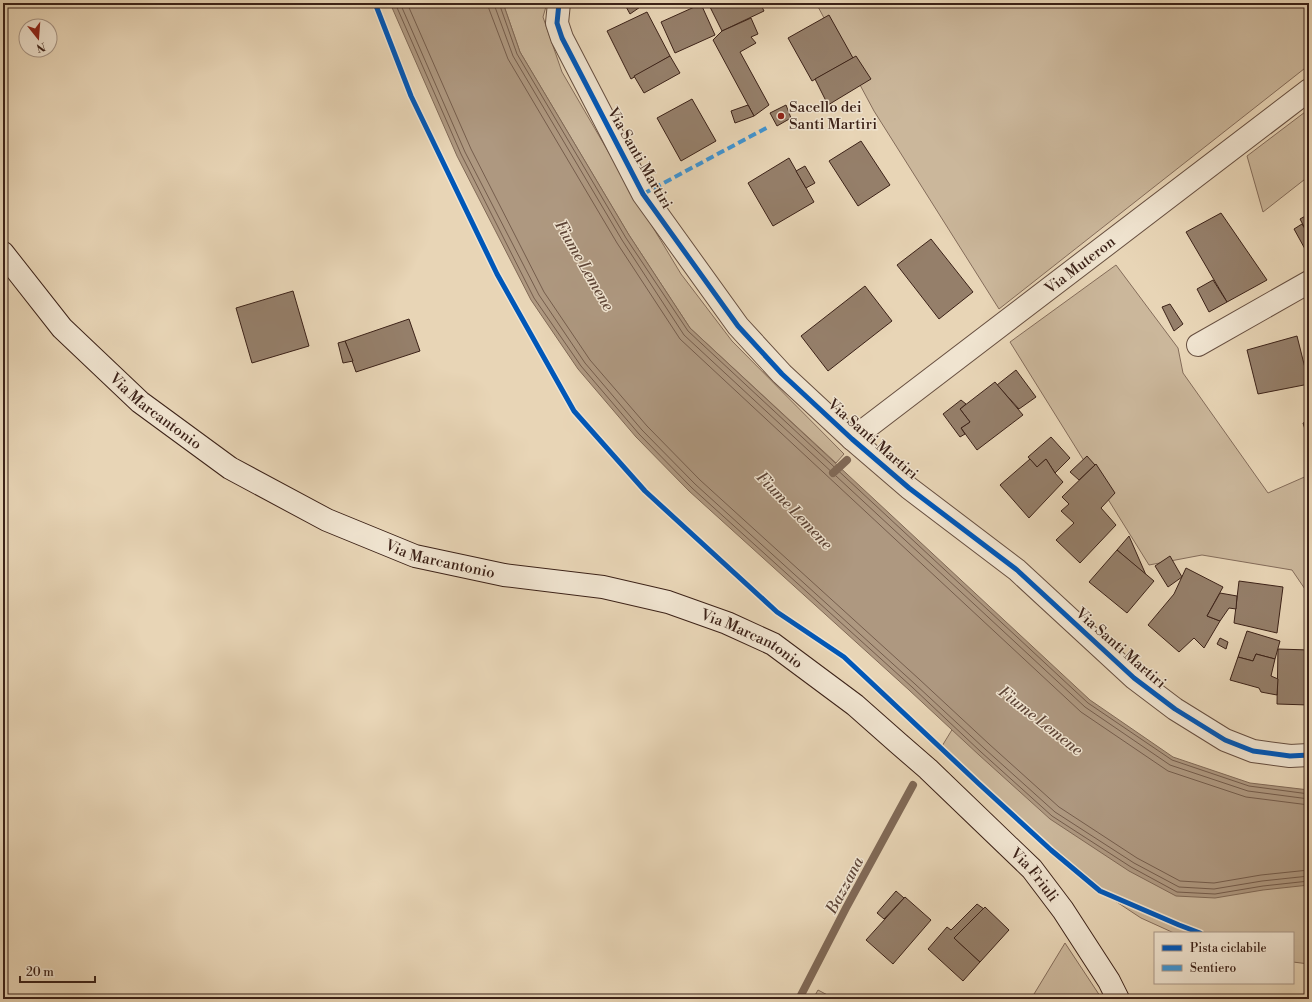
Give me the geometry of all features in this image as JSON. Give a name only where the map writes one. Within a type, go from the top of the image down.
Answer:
[{"type":"street","name":"Via Santi Martiri","points":[[559,3],[557,23],[562,38],[643,194],[738,326],[782,374],[852,439],[909,488],[1017,570],[1134,678],[1175,709],[1225,740],[1253,751],[1290,756],[1309,755]]},
{"type":"street","name":"Via Muteron","points":[[852,439],[1309,90]]},
{"type":"street","name":"Via Marcantonio","points":[[3,253],[62,328],[140,402],[230,468],[327,520],[415,556],[504,574],[603,587],[668,602],[727,623],[773,644],[821,678],[856,705],[928,769]]},
{"type":"street","points":[[1198,345],[1309,282]]},
{"type":"street","name":"Via Friuli","points":[[928,769],[1032,869],[1063,910],[1109,981],[1118,999]]},
{"type":"shaded area","points":[[503,3],[547,3],[543,17],[562,72],[681,274],[732,341],[844,454],[836,463],[690,328],[629,235],[520,52]]},
{"type":"shaded area","points":[[816,3],[1309,3],[1309,65],[999,309],[874,111]]},
{"type":"shaded area","points":[[1309,109],[1309,176],[1263,212],[1247,156]]},
{"type":"shaded area","points":[[1116,265],[1178,348],[1183,373],[1268,493],[1309,475],[1309,595],[1292,570],[1202,555],[1149,565],[1010,342]]},
{"type":"shaded area","points":[[994,661],[1309,840],[1309,964],[1294,962],[1294,932],[1172,932],[1141,918],[1100,891],[939,751]]},
{"type":"shaded area","points":[[1065,943],[1102,999],[1031,999]]},
{"type":"shaded area","points":[[818,990],[835,999],[813,999]]},
{"type":"water","name":"Fiume Lemene","points":[[390,3],[503,3],[520,52],[629,235],[690,328],[1090,700],[1173,757],[1250,783],[1309,790],[1309,885],[1263,890],[1215,898],[1176,896],[1129,871],[1050,819],[689,491],[636,437],[578,369],[531,300],[457,156]]},
{"type":"building","points":[[624,3],[642,3],[643,5],[630,14]]},
{"type":"building","points":[[708,3],[760,3],[764,11],[722,31]]},
{"type":"building","points":[[701,4],[715,35],[675,53],[661,22]]},
{"type":"building","points":[[647,12],[670,56],[631,79],[607,31]]},
{"type":"building","points":[[829,15],[853,58],[812,81],[788,38]]},
{"type":"building","points":[[751,18],[758,34],[751,37],[756,43],[740,52],[769,105],[754,116],[713,40],[722,31]]},
{"type":"building","points":[[670,56],[680,73],[644,93],[634,76]]},
{"type":"building","points":[[856,56],[871,79],[828,105],[815,79]]},
{"type":"building","points":[[692,99],[716,141],[681,161],[657,118]]},
{"type":"building","points":[[748,105],[754,116],[735,123],[731,111]]},
{"type":"building","name":"Sacello dei Santi Martiri","points":[[786,105],[791,118],[777,126],[770,113]]},
{"type":"building","points":[[861,141],[890,185],[858,206],[829,161]]},
{"type":"building","points":[[789,158],[814,202],[773,226],[748,183]]},
{"type":"building","points":[[805,166],[815,183],[806,188],[796,171]]},
{"type":"building","points":[[1221,213],[1267,280],[1227,302],[1186,232]]},
{"type":"building","points":[[1309,214],[1309,236],[1300,219]]},
{"type":"building","points":[[1302,224],[1309,236],[1309,247],[1305,249],[1294,229]]},
{"type":"building","points":[[931,239],[973,292],[939,319],[897,265]]},
{"type":"building","points":[[1213,280],[1227,302],[1209,312],[1197,289]]},
{"type":"building","points":[[865,286],[892,321],[828,371],[801,336]]},
{"type":"building","points":[[293,291],[309,346],[252,363],[236,308]]},
{"type":"building","points":[[1170,304],[1183,324],[1174,331],[1162,307]]},
{"type":"building","points":[[409,319],[420,351],[356,372],[345,341]]},
{"type":"building","points":[[1297,336],[1309,384],[1258,394],[1247,350]]},
{"type":"building","points":[[345,341],[353,361],[343,363],[338,343]]},
{"type":"building","points":[[1016,370],[1036,397],[1019,409],[997,385]]},
{"type":"building","points":[[995,382],[1023,415],[977,450],[961,428],[970,422],[960,409]]},
{"type":"building","points":[[961,400],[966,404],[960,409],[970,422],[961,428],[965,434],[960,437],[943,414]]},
{"type":"building","points":[[1309,421],[1309,435],[1307,436],[1303,423]]},
{"type":"building","points":[[1051,437],[1070,458],[1055,473],[1046,459],[1037,467],[1028,457]]},
{"type":"building","points":[[1087,456],[1095,465],[1079,480],[1070,472]]},
{"type":"building","points":[[1030,459],[1037,467],[1046,459],[1063,482],[1029,518],[1000,485]]},
{"type":"building","points":[[1096,464],[1115,493],[1101,508],[1116,525],[1080,563],[1056,540],[1074,523],[1061,511],[1069,504],[1062,497]]},
{"type":"building","points":[[1129,536],[1146,575],[1117,550]]},
{"type":"building","points":[[1117,550],[1154,581],[1127,613],[1089,582]]},
{"type":"building","points":[[1170,556],[1182,577],[1168,587],[1155,566]]},
{"type":"building","points":[[1186,568],[1223,587],[1207,616],[1220,621],[1204,648],[1194,638],[1179,652],[1148,625],[1174,594]]},
{"type":"building","points":[[1239,581],[1283,587],[1277,633],[1234,623]]},
{"type":"building","points":[[1220,593],[1237,596],[1236,609],[1229,608],[1220,621],[1207,616]]},
{"type":"building","points":[[1247,631],[1280,641],[1275,659],[1256,654],[1253,661],[1238,657]]},
{"type":"building","points":[[1220,638],[1228,642],[1226,649],[1217,644]]},
{"type":"building","points":[[1278,649],[1309,650],[1309,705],[1277,704]]},
{"type":"building","points":[[1256,654],[1275,659],[1271,676],[1278,679],[1277,695],[1261,692],[1259,688],[1230,680],[1238,657],[1253,661]]},
{"type":"building","points":[[896,891],[904,898],[884,919],[877,913]]},
{"type":"building","points":[[905,897],[931,920],[893,964],[866,940]]},
{"type":"building","points":[[977,904],[984,909],[954,938],[980,962],[963,981],[928,949],[947,927],[951,930]]},
{"type":"building","points":[[985,907],[1009,930],[980,962],[954,938]]},
{"type":"waterway","points":[[833,473],[847,460]]},
{"type":"waterway","name":"Bazzana","points":[[799,999],[846,908],[913,785]]},
{"type":"marked path","points":[[643,194],[770,126]]},
{"type":"cycle path","points":[[375,3],[411,96],[497,274],[574,411],[645,491],[777,612],[844,657],[1051,850],[1100,891],[1197,932]]},
{"type":"cycle path","points":[[559,3],[557,23],[562,38],[643,194],[738,326],[782,374],[852,439],[909,488],[1017,570],[1134,678],[1175,709],[1225,740],[1253,751],[1290,756],[1309,755]]},
{"type":"place","name":"Sacello dei Santi Martiri","points":[[781,116]]}]
